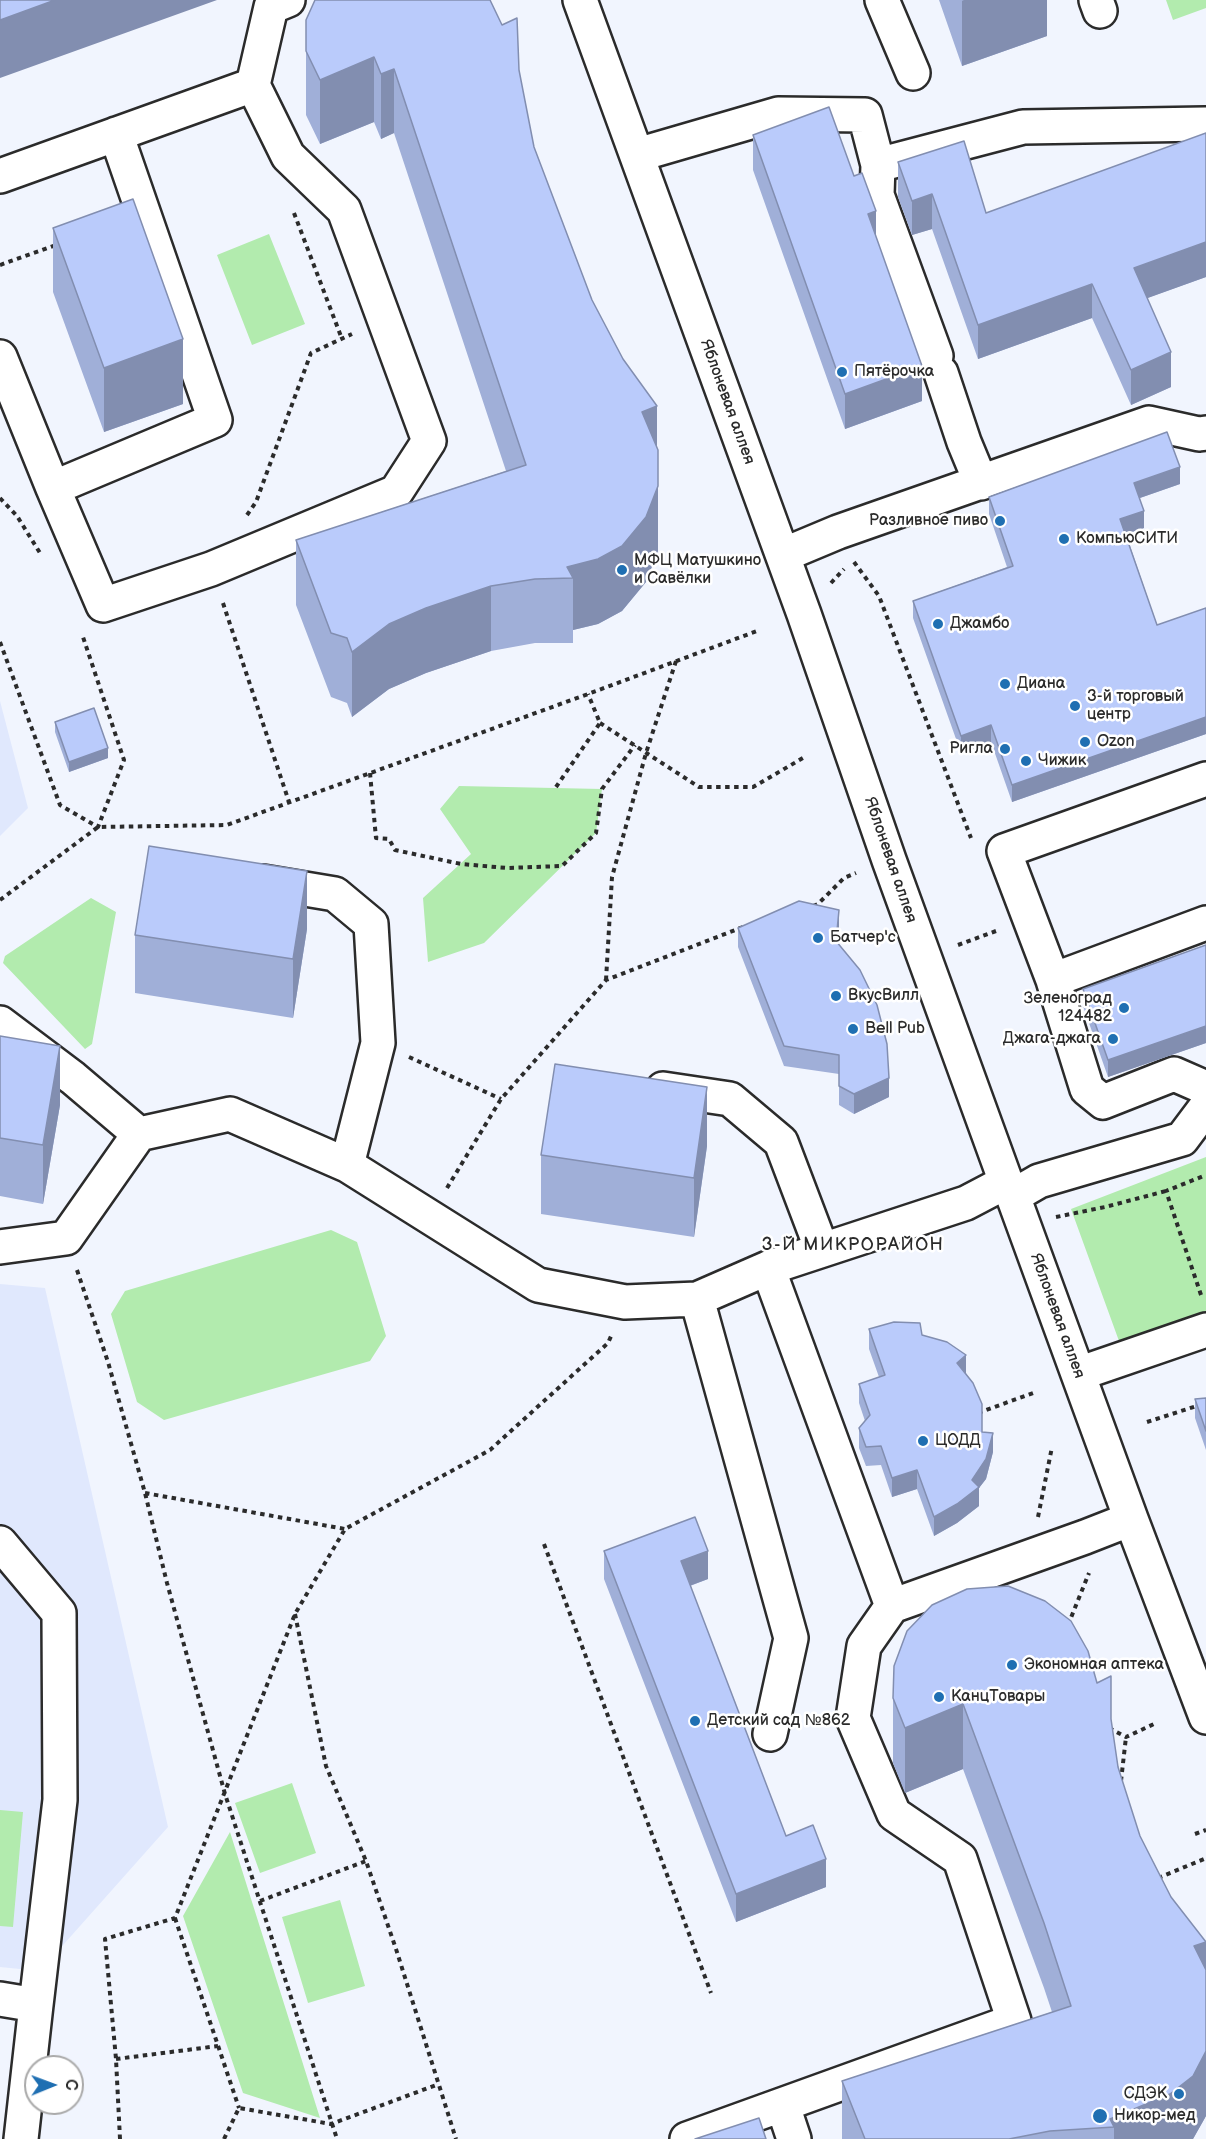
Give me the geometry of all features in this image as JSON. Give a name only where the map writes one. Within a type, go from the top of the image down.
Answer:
[{"type":"street","points":[[0,357],[103,605],[211,569],[396,492],[429,441],[344,210],[288,156],[253,85],[271,7],[288,0]]},
{"type":"street","name":"Яблоневая аллея","points":[[580,0],[783,555],[889,860],[1206,1717]]},
{"type":"street","points":[[882,0],[913,72]]},
{"type":"street","points":[[0,176],[253,85]]},
{"type":"street","points":[[637,155],[778,114],[865,116],[879,165],[877,195],[939,364],[964,442],[981,483]]},
{"type":"street","points":[[879,165],[1023,128],[1205,124]]},
{"type":"street","points":[[53,488],[215,420],[116,134]]},
{"type":"street","points":[[783,555],[838,532],[1149,423],[1199,434],[1206,433]]},
{"type":"street","points":[[1206,779],[1004,851],[1053,980],[1087,1089],[1103,1102],[1174,1074],[1206,1088]]},
{"type":"street","points":[[263,882],[335,894],[371,924],[378,1043],[347,1165]]},
{"type":"street","points":[[1053,980],[1206,923]]},
{"type":"street","points":[[0,1023],[73,1078],[139,1134]]},
{"type":"street","points":[[638,1086],[730,1099],[781,1142],[822,1250]]},
{"type":"street","points":[[0,1247],[66,1238],[139,1134],[230,1114],[347,1165],[538,1285],[625,1302],[697,1299],[768,1268],[822,1250],[1010,1189],[1182,1139],[1206,1107]]},
{"type":"street","points":[[768,1268],[892,1606]]},
{"type":"street","points":[[697,1299],[791,1638],[770,1734]]},
{"type":"street","points":[[1078,1374],[1206,1330]]},
{"type":"street","points":[[687,2139],[1014,2021],[960,1859],[894,1814],[853,1718],[864,1646],[892,1606],[1085,1538],[1131,1519]]},
{"type":"street","points":[[0,1543],[59,1613],[60,1800],[21,2139]]},
{"type":"street","points":[[0,2000],[36,2005]]},
{"type":"street","points":[[783,2106],[794,2139]]},
{"type":"path","points":[[304,171],[293,211],[342,339]]},
{"type":"path","points":[[0,265],[66,241]]},
{"type":"path","points":[[243,521],[256,502],[311,353],[384,319]]},
{"type":"path","points":[[0,498],[17,516],[42,557]]},
{"type":"path","points":[[838,532],[852,560],[879,596],[973,844]]},
{"type":"path","points":[[211,569],[289,802]]},
{"type":"path","points":[[0,900],[98,826],[124,760],[80,629]]},
{"type":"path","points":[[0,642],[60,805],[98,826],[227,825],[757,631]]},
{"type":"path","points":[[606,980],[612,878],[646,753],[676,661]]},
{"type":"path","points":[[588,694],[600,723],[699,787],[753,787],[803,758]]},
{"type":"path","points":[[556,787],[600,723]]},
{"type":"path","points":[[370,772],[376,838],[389,839],[395,850],[472,865],[507,868],[562,866],[596,833],[602,789],[634,745]]},
{"type":"path","points":[[808,907],[818,904],[844,878],[889,860]]},
{"type":"path","points":[[430,1216],[501,1099],[606,980],[748,926]]},
{"type":"path","points":[[956,946],[1004,928]]},
{"type":"path","points":[[378,1043],[501,1099]]},
{"type":"path","points":[[1052,1218],[1166,1191],[1206,1175]]},
{"type":"path","points":[[1166,1191],[1202,1296]]},
{"type":"path","points":[[66,1238],[108,1362],[225,1794],[337,2139]]},
{"type":"path","points":[[224,2139],[239,2108],[175,1918],[295,1614],[345,1528],[490,1450],[608,1344],[625,1302]]},
{"type":"path","points":[[978,1413],[1033,1393]]},
{"type":"path","points":[[1147,1422],[1206,1403]]},
{"type":"path","points":[[145,1493],[345,1528]]},
{"type":"path","points":[[544,1544],[711,1993]]},
{"type":"path","points":[[1064,1634],[1090,1572]]},
{"type":"path","points":[[295,1614],[326,1766],[366,1861],[456,2139]]},
{"type":"path","points":[[1101,1724],[1126,1737]]},
{"type":"path","points":[[1126,1737],[1154,1724]]},
{"type":"path","points":[[1121,1788],[1126,1737]]},
{"type":"path","points":[[1195,1834],[1206,1830]]},
{"type":"path","points":[[1156,1879],[1204,1859]]},
{"type":"path","points":[[260,1901],[366,1861]]},
{"type":"path","points":[[120,2139],[116,2059],[105,1939],[175,1918]]},
{"type":"path","points":[[116,2059],[218,2046]]},
{"type":"path","points":[[239,2108],[331,2124],[439,2084]]},
{"type":"shaded area","points":[[0,701],[28,808],[0,836]]},
{"type":"shaded area","points":[[0,1284],[45,1288],[168,1827],[40,1971],[0,1967]]},
{"type":"green space","points":[[1166,0],[1206,0],[1206,8],[1173,20]]},
{"type":"green space","points":[[269,234],[305,324],[252,345],[217,255]]},
{"type":"green space","points":[[459,786],[602,789],[596,833],[484,943],[428,962],[423,898],[471,854],[440,809]]},
{"type":"green space","points":[[91,898],[116,912],[92,1044],[85,1049],[3,963],[5,956]]},
{"type":"green space","points":[[1206,1157],[1206,1311],[1119,1341],[1071,1209]]},
{"type":"green space","points":[[331,1230],[357,1242],[386,1336],[370,1361],[164,1420],[137,1402],[111,1314],[125,1291]]},
{"type":"green space","points":[[292,1783],[316,1853],[260,1873],[235,1803]]},
{"type":"green space","points":[[0,1810],[23,1812],[13,1927],[0,1926]]},
{"type":"green space","points":[[230,1832],[320,2118],[243,2093],[183,1916]]},
{"type":"green space","points":[[340,1900],[365,1986],[308,2003],[282,1917]]},
{"type":"building","points":[[0,0],[55,0],[0,20]]},
{"type":"building","points":[[315,0],[490,0],[502,25],[517,18],[519,70],[534,147],[592,300],[623,359],[657,406],[642,412],[658,450],[658,486],[646,517],[622,546],[598,559],[567,567],[573,578],[535,579],[491,586],[426,608],[389,624],[352,652],[347,638],[331,633],[296,540],[526,465],[394,69],[381,74],[374,57],[320,80],[306,51],[306,20]]},
{"type":"building","points":[[829,107],[854,176],[862,173],[876,211],[868,214],[922,366],[845,394],[753,135]]},
{"type":"building","points":[[1206,133],[1206,242],[1134,268],[1171,352],[1131,370],[1092,284],[978,325],[932,194],[912,201],[898,162],[964,141],[986,213]]},
{"type":"building","points":[[133,199],[183,339],[104,368],[53,228]]},
{"type":"building","points":[[1167,432],[1180,467],[1134,483],[1144,511],[1120,519],[1157,625],[1206,608],[1206,717],[1012,785],[991,725],[961,736],[913,601],[1013,566],[989,497]]},
{"type":"building","points":[[94,708],[108,748],[69,762],[55,722]]},
{"type":"building","points":[[149,846],[307,871],[293,959],[135,935]]},
{"type":"building","points":[[799,901],[839,910],[836,941],[860,970],[877,1005],[887,1044],[889,1078],[854,1094],[839,1086],[839,1055],[784,1046],[738,928]]},
{"type":"building","points":[[1206,945],[1206,1026],[1108,1060],[1083,989]]},
{"type":"building","points":[[0,1036],[60,1046],[43,1145],[0,1138]]},
{"type":"building","points":[[555,1064],[707,1087],[694,1178],[541,1155]]},
{"type":"building","name":"ЦОДД","points":[[894,1322],[920,1323],[922,1335],[947,1342],[966,1355],[957,1363],[973,1383],[982,1404],[982,1432],[993,1433],[986,1459],[972,1480],[979,1487],[957,1504],[934,1517],[917,1470],[892,1478],[881,1446],[866,1447],[859,1428],[870,1415],[859,1384],[885,1375],[869,1329]]},
{"type":"building","points":[[1206,1398],[1206,1431],[1195,1399]]},
{"type":"building","name":"Детский сад №862","points":[[695,1517],[708,1551],[681,1561],[786,1836],[813,1825],[826,1859],[736,1894],[604,1551]]},
{"type":"building","points":[[1008,1586],[1045,1601],[1071,1621],[1088,1651],[1097,1683],[1111,1676],[1111,1719],[1118,1767],[1140,1836],[1171,1897],[1206,1942],[1194,1946],[1206,1970],[1206,2051],[1193,2076],[1170,2094],[1110,2119],[1114,2127],[1050,2131],[1009,2139],[865,2139],[842,2081],[1071,2006],[1044,1923],[963,1704],[905,1728],[893,1698],[894,1666],[907,1631],[932,1605],[967,1589]]},
{"type":"building","points":[[759,2118],[766,2139],[695,2139]]},
{"type":"place","name":"Пятёрочка","points":[[842,372]]},
{"type":"place","name":"Разливное пиво","points":[[1000,521]]},
{"type":"place","name":"КомпьюСИТИ","points":[[1064,539]]},
{"type":"place","name":"МФЦ Матушкино и Савёлки","points":[[622,570]]},
{"type":"place","name":"Джамбо","points":[[938,624]]},
{"type":"place","name":"Диана","points":[[1005,684]]},
{"type":"place","name":"3-й торговый центр","points":[[1075,706]]},
{"type":"place","name":"Ozon","points":[[1085,742]]},
{"type":"place","name":"Ригла","points":[[1005,749]]},
{"type":"place","name":"Чижик","points":[[1026,761]]},
{"type":"place","name":"Батчер'с","points":[[818,938]]},
{"type":"place","name":"ВкусВилл","points":[[836,996]]},
{"type":"place","name":"Зеленоград 124482","points":[[1124,1008]]},
{"type":"place","name":"Bell Pub","points":[[853,1029]]},
{"type":"place","name":"Джага-джага","points":[[1113,1039]]},
{"type":"place","name":"ЦОДД","points":[[923,1441]]},
{"type":"place","name":"Экономная аптека","points":[[1012,1665]]},
{"type":"place","name":"КанцТовары","points":[[939,1697]]},
{"type":"place","name":"Детский сад №862","points":[[695,1721]]},
{"type":"place","name":"СДЭК","points":[[1179,2094]]},
{"type":"place","name":"Никор-мед","points":[[1100,2116]]},
{"type":"district","name":"3-Й МИКРОРАЙОН","points":[[853,1245]]}]
